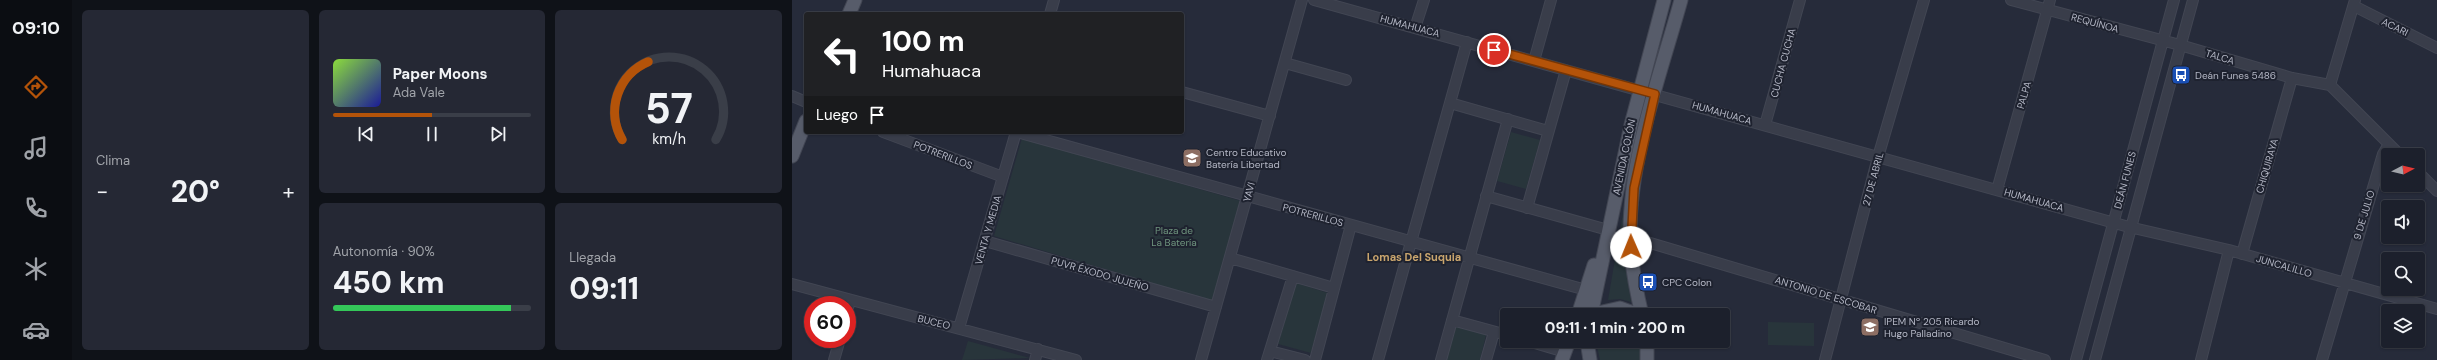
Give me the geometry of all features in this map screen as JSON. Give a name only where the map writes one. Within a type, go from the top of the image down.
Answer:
[{"type":"main road","points":[[850,12],[855,0]]},
{"type":"main road","name":"AVENIDA COLÓN","points":[[1591,308],[1639,90],[1664,0]]},
{"type":"main road","name":"AVENIDA COLÓN","points":[[1639,308],[1630,237],[1634,188],[1655,94],[1681,0]]},
{"type":"main road","points":[[792,156],[804,126]]},
{"type":"main road","points":[[1580,308],[1608,230]]},
{"type":"main road","points":[[1588,348],[1590,360]]},
{"type":"main road","points":[[1647,348],[1647,360]]},
{"type":"street","points":[[1051,12],[1054,0]]},
{"type":"street","name":"YAVI","points":[[1201,360],[1248,197],[1302,0]]},
{"type":"street","name":"HUMAHUACA","points":[[1314,0],[2130,227]]},
{"type":"street","points":[[1415,28],[1424,0]]},
{"type":"street","points":[[1534,61],[1551,0]]},
{"type":"street","name":"CUCHA CUCHA","points":[[1765,125],[1800,0]]},
{"type":"street","name":"27 DE ABRIL","points":[[1825,360],[1842,300],[1878,157],[1924,0]]},
{"type":"street","name":"REQUÍNOA","points":[[2011,0],[2180,45]]},
{"type":"street","name":"PALPA","points":[[1997,190],[2050,0]]},
{"type":"street","name":"DEÁN FUNES","points":[[2076,360],[2174,0]]},
{"type":"street","name":"DEÁN FUNES","points":[[2094,360],[2193,0]]},
{"type":"street","points":[[2355,3],[2330,85],[2393,148]]},
{"type":"street","name":"ACARI","points":[[2355,3],[2437,48]]},
{"type":"street","points":[[1378,360],[1467,42]]},
{"type":"street","name":"TALCA","points":[[2180,45],[2292,78],[2330,85]]},
{"type":"street","points":[[1285,63],[1346,80]]},
{"type":"street","points":[[1527,208],[1566,70]]},
{"type":"street","name":"CHIQUIRAYA","points":[[2242,254],[2292,78]]},
{"type":"street","points":[[1184,93],[1270,116]]},
{"type":"street","points":[[792,96],[804,101]]},
{"type":"street","points":[[1450,103],[1548,131]]},
{"type":"street","points":[[1440,360],[1508,120]]},
{"type":"street","name":"POTRERILLOS","points":[[888,134],[1003,177]]},
{"type":"street","name":"VENTA Y MEDIA","points":[[959,328],[1016,134]]},
{"type":"street","name":"POTRERILLOS","points":[[1024,134],[1586,290]]},
{"type":"street","name":"9 DE JULIO","points":[[2322,360],[2383,154],[2389,144]]},
{"type":"street","points":[[2425,179],[2437,191]]},
{"type":"street","points":[[1486,196],[1608,230]]},
{"type":"street","points":[[1315,360],[1351,225]]},
{"type":"street","name":"JUNCALILLO","points":[[2130,227],[2229,250],[2437,309]]},
{"type":"street","name":"ANTONIO DE ESCOBAR","points":[[1630,237],[2045,360]]},
{"type":"street","name":"PUVR ÉXODO JUJEÑO","points":[[985,241],[1216,307]]},
{"type":"street","points":[[2201,360],[2229,250]]},
{"type":"street","points":[[1230,258],[1334,288]]},
{"type":"street","points":[[1293,276],[1269,355],[1305,360]]},
{"type":"street","name":"BUCEO","points":[[792,284],[836,296]]},
{"type":"street","points":[[1586,290],[1589,308]]},
{"type":"street","name":"BUCEO","points":[[856,302],[1076,360]]},
{"type":"street","points":[[1452,320],[1500,333]]},
{"type":"street","points":[[1486,360],[1494,332]]},
{"type":"street","points":[[834,360],[837,348]]},
{"type":"street","points":[[1554,348],[1565,351]]},
{"type":"street","points":[[1035,360],[1038,349]]},
{"type":"green space","points":[[1511,132],[1540,140],[1526,189],[1497,181]]},
{"type":"green space","name":"Plaza de La Batería","points":[[1022,138],[1241,201],[1212,301],[994,236]]},
{"type":"green space","points":[[1630,172],[1624,250],[1631,302],[1620,299],[1608,300]]},
{"type":"green space","points":[[1296,283],[1328,293],[1311,353],[1278,344]]},
{"type":"green space","points":[[1768,322],[1814,323],[1814,346],[1768,345]]},
{"type":"green space","points":[[1454,326],[1486,335],[1480,360],[1445,360]]},
{"type":"green space","points":[[968,341],[1030,358],[962,360]]},
{"type":"green space","points":[[1597,348],[1641,348],[1641,360],[1600,360]]},
{"type":"place","name":"Deán Funes 5486","points":[[2181,75]]},
{"type":"place","name":"Centro Educativo Batería Libertad","points":[[1192,158]]},
{"type":"place","name":"CPC Colon","points":[[1648,282]]},
{"type":"place","name":"IPEM Nº 205 Ricardo Hugo Palladino","points":[[1870,327]]},
{"type":"district","name":"Lomas Del Suquia","points":[[1414,257]]},
{"type":"route","points":[[1494,50],[1655,94],[1634,188],[1631,217],[1631,247]]}]
